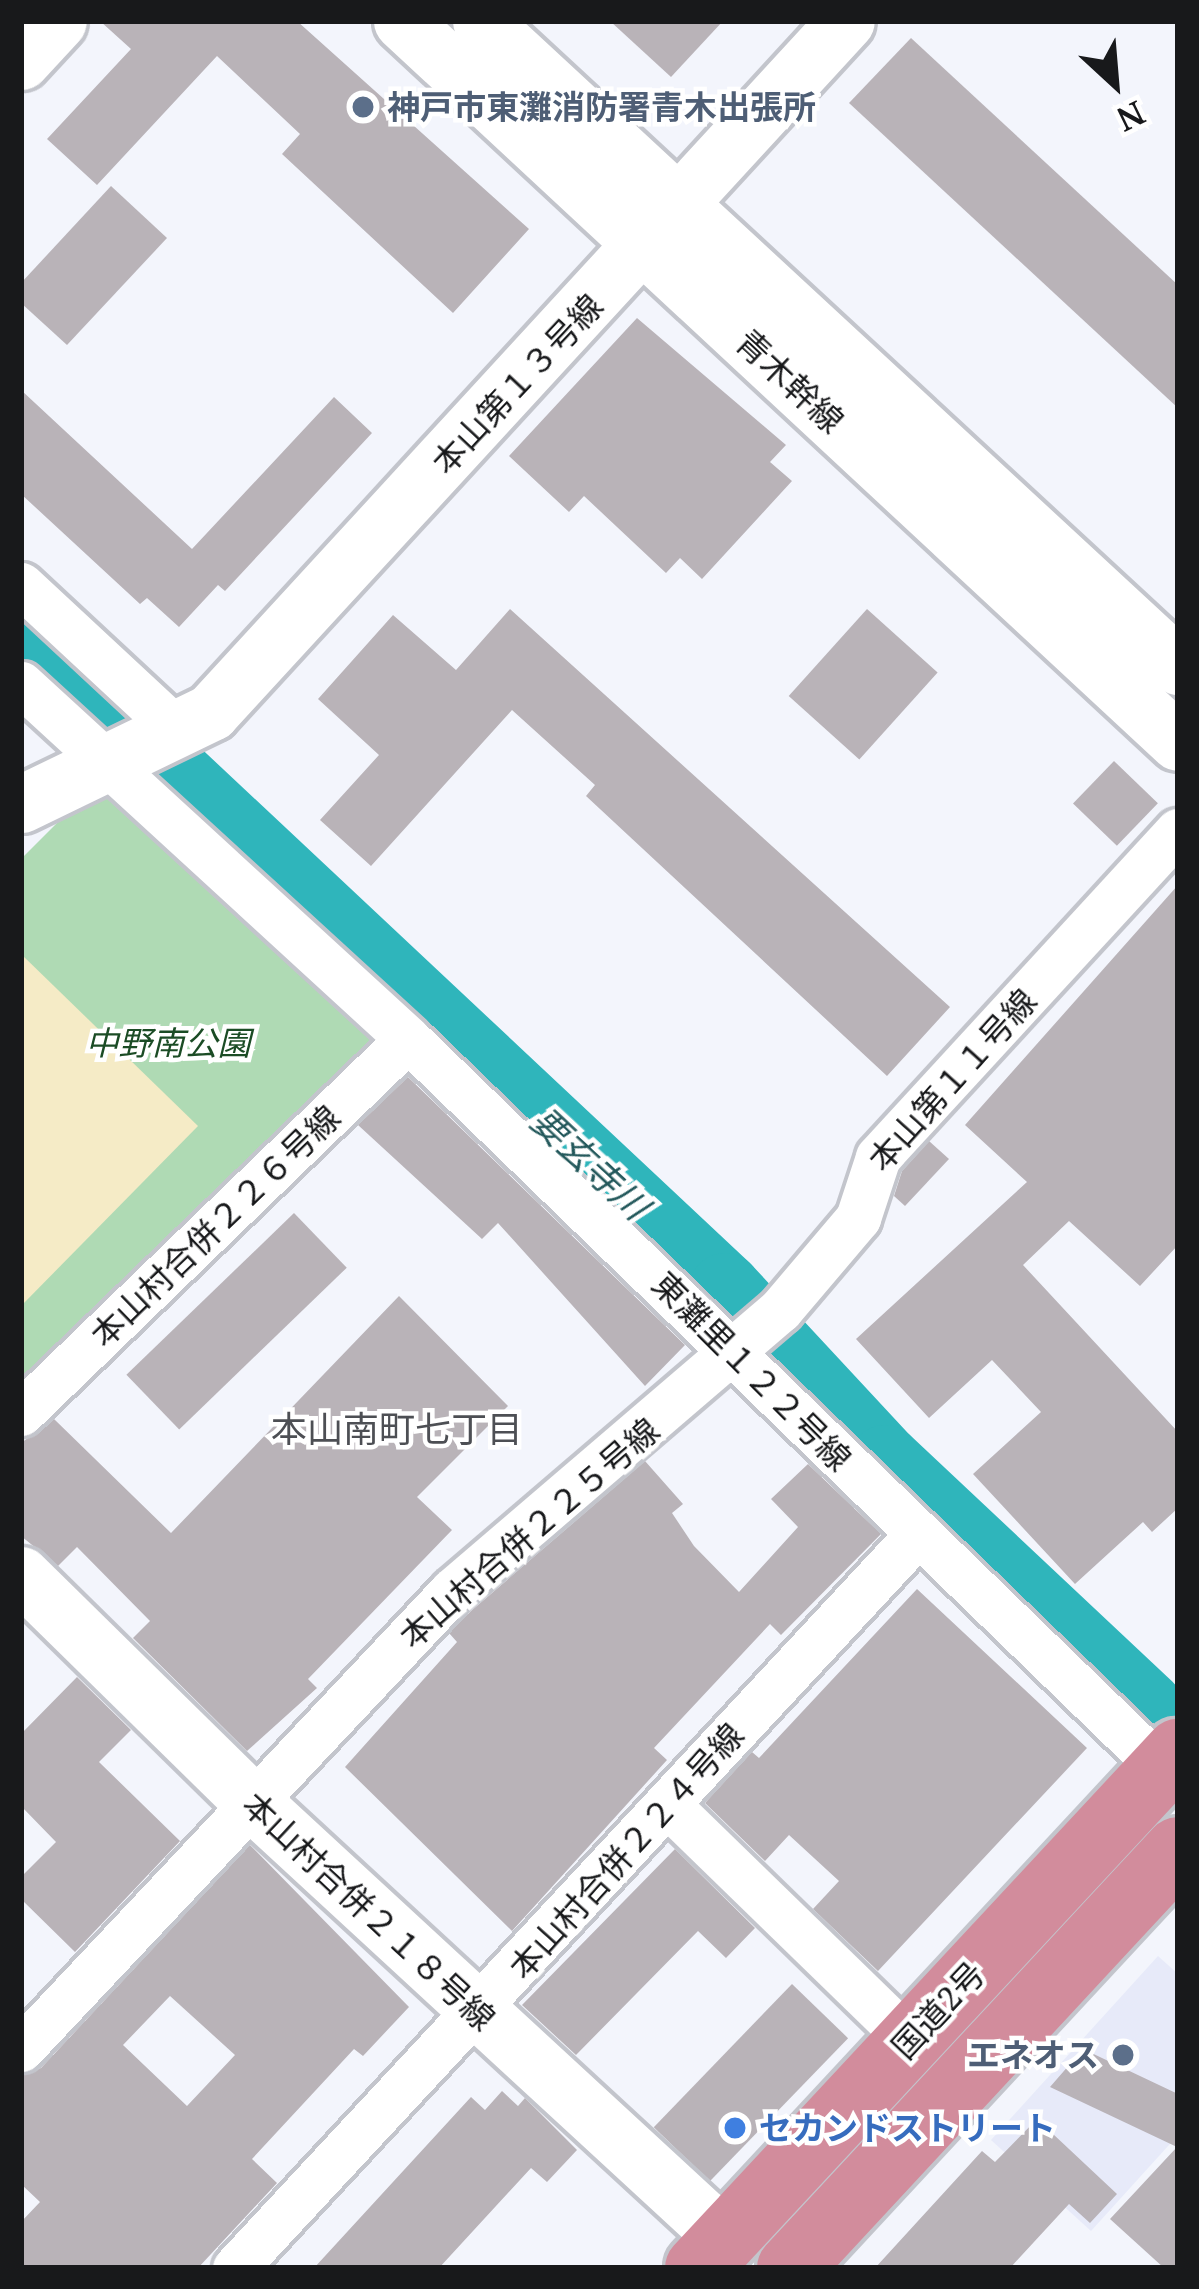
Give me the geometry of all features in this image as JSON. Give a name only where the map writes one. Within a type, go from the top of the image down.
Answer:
[{"type":"highway","name":"国道2号","points":[[712,2253],[1170,1761]]},
{"type":"highway","name":"国道2号","points":[[808,2262],[1178,1850]]},
{"type":"street","points":[[21,61],[58,21]]},
{"type":"street","name":"青木幹線","points":[[403,21],[663,228],[1178,666]]},
{"type":"street","name":"青木幹線","points":[[481,21],[663,228],[1178,742]]},
{"type":"street","name":"本山第１３号線","points":[[21,804],[178,734],[211,712],[663,228],[846,21]]},
{"type":"street","points":[[21,585],[178,734]]},
{"type":"street","name":"東灘里１２２号線","points":[[21,684],[115,762],[408,1039],[755,1334],[916,1536],[1170,1761]]},
{"type":"street","name":"本山第１１号線","points":[[755,1334],[858,1218],[878,1157],[1178,831]]},
{"type":"street","name":"本山村合併２２６号線","points":[[21,1413],[408,1039]]},
{"type":"street","name":"本山村合併２２５号線","points":[[21,2049],[250,1800],[452,1592],[755,1334]]},
{"type":"street","name":"本山村合併２２４号線","points":[[235,2268],[480,2014],[916,1536]]},
{"type":"street","name":"本山村合併２１８号線","points":[[21,1575],[250,1800],[480,2014],[712,2253]]},
{"type":"street","points":[[667,1804],[910,2040]]},
{"type":"shaded area","name":"エネオス","points":[[1158,1956],[1178,1974],[1178,2135],[1091,2231],[991,2140]]},
{"type":"green space","name":"中野南公園","points":[[97,783],[381,1039],[21,1390],[21,859]]},
{"type":"sand","points":[[21,954],[198,1126],[23,1304],[21,1301]]},
{"type":"building","points":[[100,21],[297,21],[529,229],[453,313],[282,154],[300,134],[217,56],[97,185],[47,139],[131,49]]},
{"type":"building","points":[[610,21],[723,21],[671,77]]},
{"type":"building","points":[[911,38],[1178,285],[1178,408],[849,103]]},
{"type":"building","points":[[111,186],[167,238],[67,345],[21,303],[21,283]]},
{"type":"building","points":[[637,318],[786,445],[770,462],[792,481],[702,579],[680,558],[666,573],[584,496],[569,512],[509,456]]},
{"type":"building","points":[[21,390],[192,549],[334,397],[372,433],[225,591],[218,585],[179,627],[147,598],[140,604],[21,494]]},
{"type":"building","points":[[510,609],[950,1007],[887,1076],[586,796],[595,785],[512,710],[371,866],[320,820],[379,755],[318,699],[393,615],[456,670]]},
{"type":"building","points":[[867,609],[938,673],[859,760],[789,696]]},
{"type":"building","points":[[1114,761],[1158,803],[1117,846],[1073,803]]},
{"type":"building","points":[[1178,885],[1178,1245],[1140,1286],[1069,1221],[1023,1265],[1178,1432],[1178,1508],[1152,1532],[1143,1522],[1075,1584],[973,1474],[1041,1412],[992,1360],[929,1418],[856,1339],[1027,1182],[965,1125]]},
{"type":"building","points":[[408,1077],[685,1345],[645,1386],[498,1223],[482,1239],[358,1125]]},
{"type":"building","points":[[929,1141],[949,1159],[905,1206],[894,1196],[902,1171]]},
{"type":"building","points":[[294,1213],[347,1268],[179,1430],[126,1375]]},
{"type":"building","points":[[399,1296],[508,1406],[417,1497],[452,1530],[308,1679],[317,1688],[247,1751],[133,1638],[150,1621],[77,1547],[58,1566],[21,1536],[21,1443],[54,1419],[171,1533]]},
{"type":"building","points":[[645,1461],[683,1504],[672,1513],[694,1546],[739,1592],[798,1527],[771,1499],[808,1464],[881,1534],[781,1635],[770,1624],[654,1748],[667,1760],[512,1931],[345,1767],[457,1642],[449,1633]]},
{"type":"building","points":[[917,1589],[1087,1748],[878,1971],[813,1909],[839,1881],[789,1835],[765,1861],[705,1803],[752,1752],[759,1758]]},
{"type":"building","points":[[77,1677],[131,1730],[99,1762],[180,1841],[75,1952],[21,1899],[21,1877],[56,1842],[21,1806],[21,1734]]},
{"type":"building","points":[[250,1845],[409,2007],[363,2056],[354,2049],[252,2159],[277,2183],[198,2268],[21,2268],[21,2222],[40,2202],[21,2184],[21,2075],[41,2068]],"holes":[[[170,1996],[235,2055],[187,2106],[123,2045]]]},
{"type":"building","points":[[675,1849],[755,1928],[726,1958],[698,1931],[576,2055],[522,2005]]},
{"type":"building","points":[[792,1984],[848,2038],[710,2181],[654,2127]]},
{"type":"building","points":[[1083,2049],[1178,2094],[1178,2268],[1164,2268],[1110,2219],[1177,2147],[1050,2087]]},
{"type":"building","points":[[502,2091],[518,2106],[525,2098],[577,2150],[547,2182],[531,2168],[439,2268],[314,2268],[471,2097],[485,2110]]},
{"type":"building","points":[[1037,2119],[1117,2194],[1090,2223],[1069,2204],[1010,2268],[875,2268],[982,2151],[995,2162]]},
{"type":"waterway","name":"要玄寺川","points":[[21,629],[725,1289],[885,1461],[1148,1708]]},
{"type":"place","name":"神戸市東灘消防署青木出張所","points":[[363,107]]},
{"type":"place","name":"エネオス","points":[[1123,2055]]},
{"type":"place","name":"セカンドストリート","points":[[735,2128]]},
{"type":"district","name":"本山南町七丁目","points":[[397,1429]]}]
